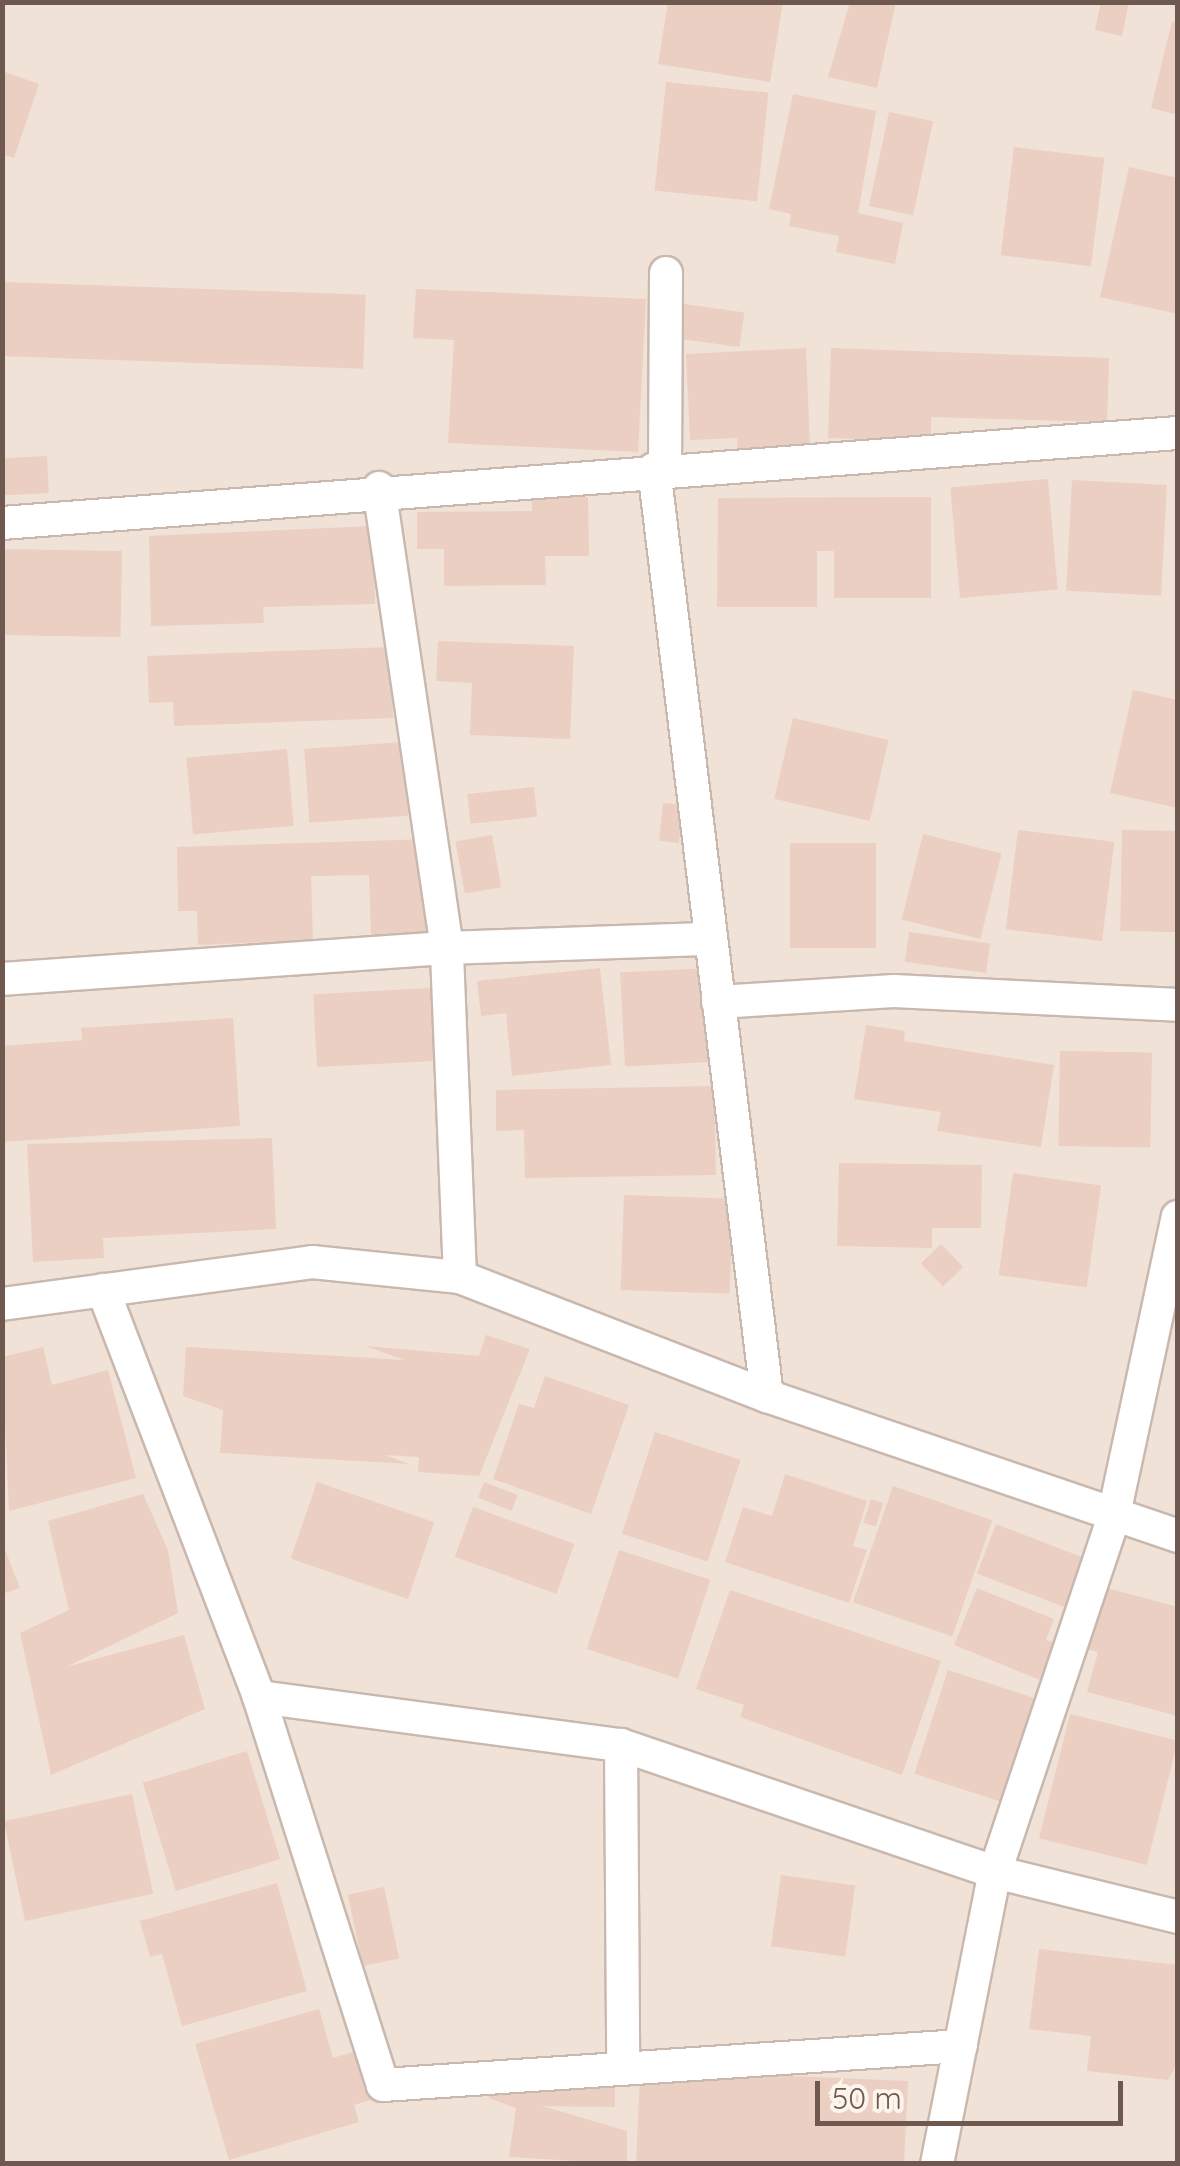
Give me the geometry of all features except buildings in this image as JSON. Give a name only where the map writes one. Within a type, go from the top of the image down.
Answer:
[{"type":"street","points":[[666,273],[659,468],[710,939],[767,1396]]},
{"type":"street","points":[[2,523],[380,488],[1178,433]]},
{"type":"street","points":[[380,488],[448,948],[460,1277]]},
{"type":"street","points":[[2,980],[448,948],[710,939]]},
{"type":"street","points":[[718,1002],[894,992],[1178,1005]]},
{"type":"street","points":[[937,2164],[995,1872],[1112,1519],[1178,1217]]},
{"type":"street","points":[[2,1304],[312,1262],[460,1277],[767,1396],[1112,1519],[1178,1536]]},
{"type":"street","points":[[103,1290],[259,1697],[383,2085],[961,2046]]},
{"type":"street","points":[[259,1697],[621,1745],[995,1872],[1178,1918]]},
{"type":"street","points":[[621,1745],[624,2069]]},
{"type":"shaded area","points":[[3,3],[1177,3],[1177,2163],[3,2163]]}]
